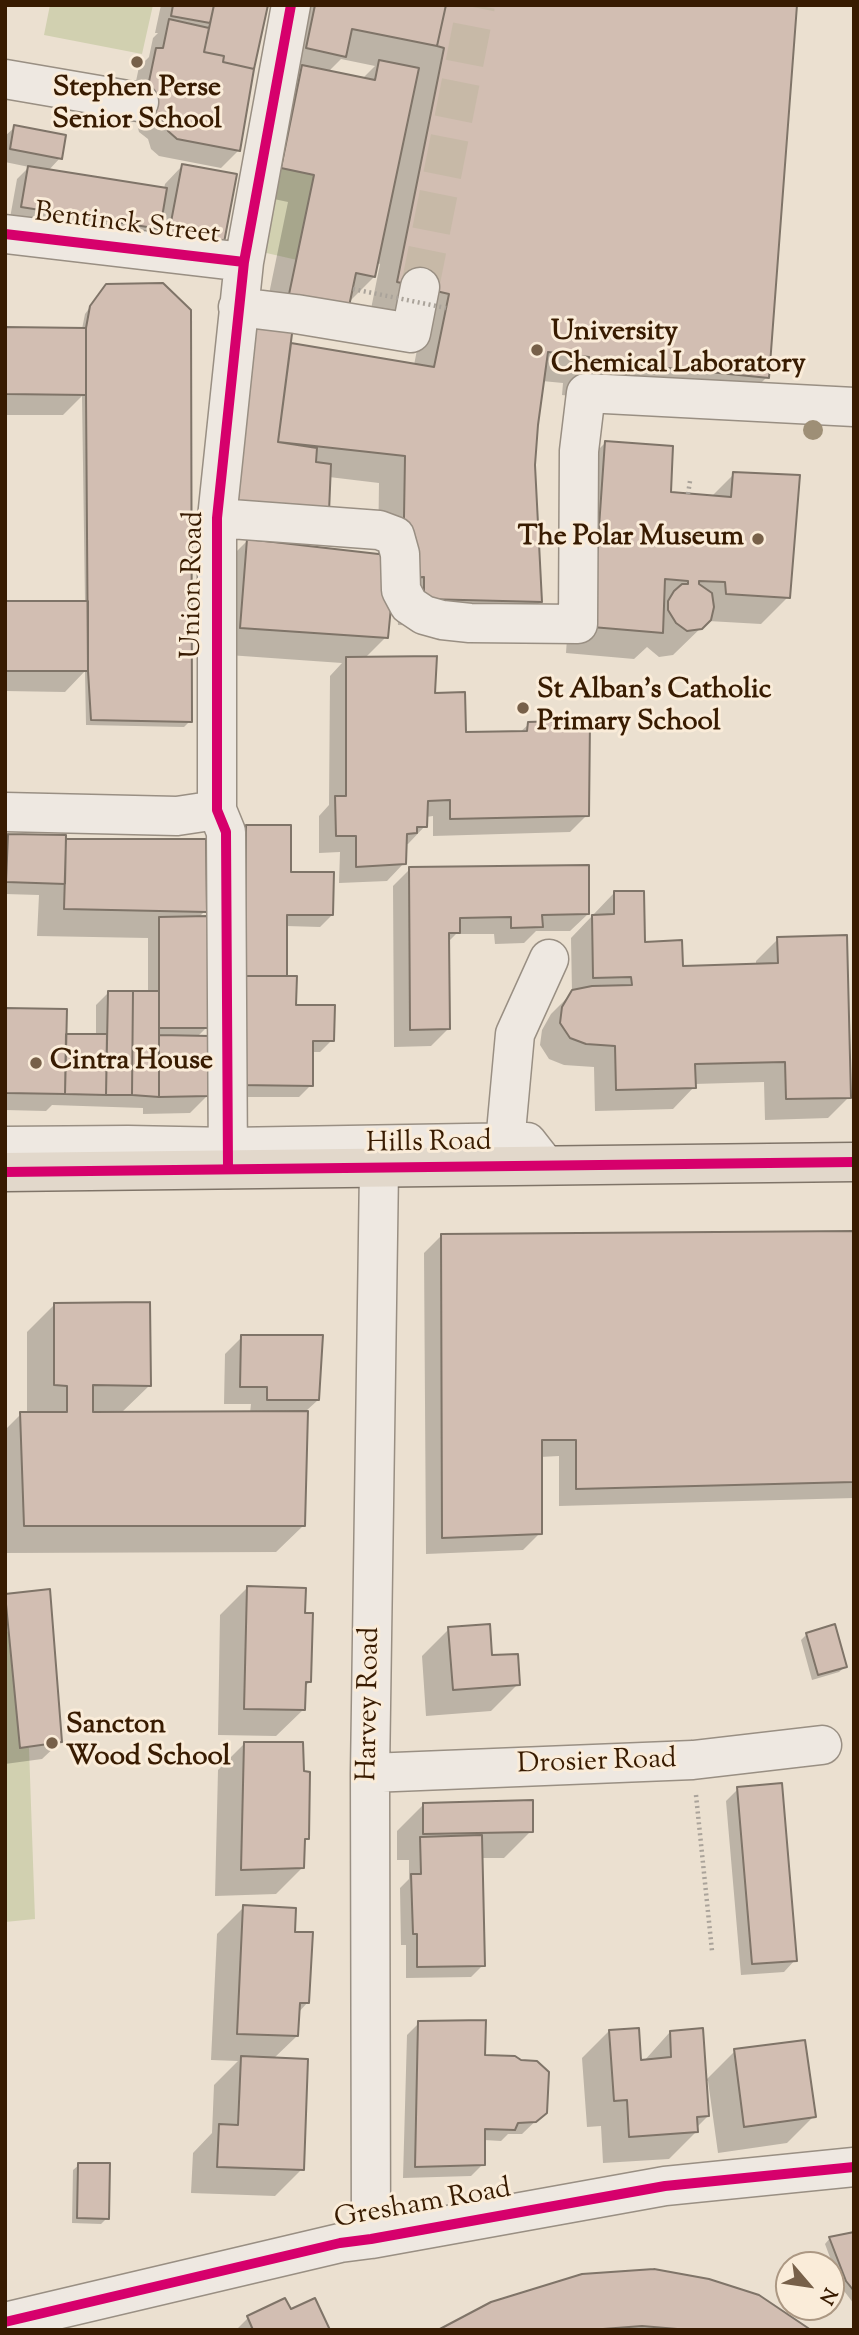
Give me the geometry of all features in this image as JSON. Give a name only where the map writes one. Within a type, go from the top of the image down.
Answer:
[{"type":"main road","name":"Hills Road","points":[[5,1172],[228,1158],[379,1169],[504,1154],[545,1165],[854,1162]]},
{"type":"street","name":"Union Road","points":[[228,1158],[226,832],[217,810],[217,518],[244,262],[291,5]]},
{"type":"street","points":[[5,79],[139,102]]},
{"type":"street","name":"Bentinck Street","points":[[5,234],[244,262]]},
{"type":"street","points":[[238,307],[411,333],[433,298]]},
{"type":"street","points":[[217,518],[379,530],[395,536],[400,554],[401,590],[409,606],[424,615],[470,623],[578,624],[579,451],[586,393],[854,407]]},
{"type":"street","points":[[5,812],[177,816],[217,810]]},
{"type":"street","points":[[5,1146],[128,1145],[228,1158],[504,1154],[514,1034],[549,959]]},
{"type":"street","name":"Harvey Road","points":[[371,2239],[370,1773],[379,1169]]},
{"type":"street","name":"Drosier Road","points":[[370,1773],[693,1760],[822,1745]]},
{"type":"street","name":"Gresham Road","points":[[5,2322],[340,2243],[665,2186],[854,2167]]},
{"type":"path","points":[[353,289],[433,298]]},
{"type":"path","points":[[688,494],[690,481]]},
{"type":"path","points":[[693,1760],[712,1951]]},
{"type":"green space","points":[[50,5],[153,5],[142,54],[44,35]]},
{"type":"green space","points":[[281,168],[314,175],[297,260],[262,252]]},
{"type":"green space","points":[[5,1630],[8,1632],[20,1747],[29,1748],[35,1919],[5,1922]]},
{"type":"building","points":[[173,5],[214,5],[210,23],[171,16]]},
{"type":"building","points":[[214,5],[268,5],[254,69],[223,62],[224,56],[204,52]]},
{"type":"building","points":[[315,5],[446,5],[437,46],[352,29],[346,57],[306,48]]},
{"type":"building","name":"University Chemical Laboratory","points":[[446,5],[797,5],[769,378],[638,365],[629,374],[588,369],[589,357],[548,352],[535,465],[542,602],[424,599],[424,577],[403,578],[405,456],[278,442],[291,343],[434,367],[449,294],[397,282],[444,48],[437,46]]},
{"type":"building","points":[[169,19],[209,28],[204,52],[224,56],[223,62],[254,69],[240,151],[177,139],[168,131],[165,122],[156,115],[153,103],[146,96],[156,48],[163,48]]},
{"type":"building","points":[[379,60],[419,68],[375,277],[356,273],[348,311],[288,299],[314,175],[281,168],[302,65],[375,80]]},
{"type":"building","points":[[14,125],[66,135],[62,159],[10,149]]},
{"type":"building","points":[[182,164],[237,174],[222,253],[167,243]]},
{"type":"building","points":[[28,166],[167,188],[160,229],[21,207]]},
{"type":"building","points":[[163,283],[191,310],[192,722],[91,720],[88,671],[86,328],[90,306],[106,284]]},
{"type":"building","points":[[248,319],[293,326],[278,442],[317,448],[316,462],[331,464],[329,512],[228,502]]},
{"type":"building","points":[[5,327],[86,328],[86,395],[5,394]]},
{"type":"building","points":[[605,441],[673,446],[671,492],[731,497],[733,472],[800,475],[790,598],[726,594],[725,582],[699,581],[699,584],[712,593],[714,607],[711,620],[702,629],[687,631],[676,623],[668,610],[668,601],[674,591],[682,584],[688,584],[688,581],[665,579],[663,633],[592,627]]},
{"type":"building","points":[[247,539],[396,556],[388,638],[240,628]]},
{"type":"building","points":[[5,601],[88,601],[88,671],[5,671]]},
{"type":"building","points":[[437,656],[435,693],[465,692],[466,732],[527,731],[528,722],[590,720],[589,816],[450,819],[450,800],[428,801],[427,827],[417,827],[417,833],[407,834],[406,864],[356,867],[356,836],[336,836],[335,796],[346,796],[346,657]]},
{"type":"building","points":[[246,825],[291,825],[291,872],[334,872],[333,915],[287,915],[287,976],[245,976]]},
{"type":"building","points":[[8,834],[66,835],[65,884],[6,882]]},
{"type":"building","points":[[66,839],[206,839],[207,912],[64,909]]},
{"type":"building","points":[[589,865],[589,914],[542,915],[543,927],[511,928],[511,917],[460,918],[460,933],[449,933],[450,1029],[410,1030],[409,867]]},
{"type":"building","points":[[614,891],[644,891],[645,942],[682,940],[683,966],[778,963],[777,937],[847,935],[851,1098],[786,1099],[785,1062],[695,1064],[696,1088],[616,1090],[615,1046],[586,1044],[570,1038],[560,1023],[562,1007],[572,990],[592,986],[632,985],[631,977],[593,978],[592,915],[614,914]]},
{"type":"building","points":[[208,916],[208,1028],[159,1028],[159,917]]},
{"type":"building","points":[[245,976],[297,976],[296,1005],[335,1005],[334,1041],[313,1041],[313,1086],[238,1085]]},
{"type":"building","points":[[108,991],[133,991],[132,1095],[106,1095]]},
{"type":"building","points":[[133,991],[159,991],[159,1097],[132,1095]]},
{"type":"building","name":"Cintra House","points":[[5,1008],[67,1009],[65,1094],[5,1093]]},
{"type":"building","points":[[66,1034],[107,1034],[106,1095],[65,1094]]},
{"type":"building","points":[[159,1035],[210,1036],[209,1096],[159,1097]]},
{"type":"building","points":[[854,1231],[854,1482],[576,1489],[576,1440],[542,1440],[542,1534],[442,1538],[441,1234]]},
{"type":"building","points":[[150,1302],[151,1386],[93,1385],[93,1412],[308,1411],[305,1526],[24,1526],[20,1412],[67,1412],[67,1386],[54,1385],[54,1303]]},
{"type":"building","points":[[241,1335],[323,1335],[319,1400],[267,1400],[267,1387],[240,1387]]},
{"type":"building","points":[[247,1586],[306,1588],[305,1613],[313,1613],[311,1682],[306,1682],[305,1710],[244,1709]]},
{"type":"building","points":[[50,1589],[62,1742],[20,1748],[5,1594]]},
{"type":"building","points":[[490,1624],[492,1655],[518,1654],[520,1685],[453,1690],[448,1627]]},
{"type":"building","points":[[835,1624],[847,1667],[818,1675],[806,1633]]},
{"type":"building","points":[[244,1742],[303,1742],[304,1771],[310,1772],[309,1839],[305,1839],[304,1868],[241,1870]]},
{"type":"building","points":[[782,1783],[797,1961],[752,1964],[737,1787]]},
{"type":"building","points":[[533,1800],[533,1832],[423,1834],[423,1803]]},
{"type":"building","points":[[482,1835],[485,1966],[417,1967],[417,1934],[413,1934],[411,1874],[421,1874],[420,1837]]},
{"type":"building","points":[[243,1905],[296,1908],[295,1932],[313,1932],[309,2003],[300,2003],[298,2036],[237,2034]]},
{"type":"building","points":[[486,2020],[485,2055],[515,2056],[521,2060],[537,2061],[549,2072],[547,2113],[536,2122],[518,2123],[515,2130],[485,2129],[485,2165],[415,2167],[418,2021]]},
{"type":"building","points":[[639,2028],[641,2060],[671,2057],[670,2031],[703,2028],[709,2116],[697,2117],[698,2132],[629,2137],[627,2100],[614,2101],[609,2030]]},
{"type":"building","points":[[805,2040],[816,2117],[744,2127],[734,2049]]},
{"type":"building","points":[[241,2056],[308,2059],[304,2170],[217,2167],[219,2124],[238,2125]]},
{"type":"building","points":[[78,2163],[110,2163],[109,2219],[77,2218]]},
{"type":"building","points":[[854,2232],[854,2291],[845,2278],[845,2251],[834,2251],[829,2237]]},
{"type":"building","points":[[654,2269],[709,2279],[759,2295],[775,2306],[775,2321],[798,2321],[811,2330],[689,2330],[642,2326],[590,2330],[438,2330],[491,2302],[582,2274]]},
{"type":"building","points":[[285,2298],[291,2309],[315,2298],[330,2330],[253,2330],[247,2316]]},
{"type":"tunnel","points":[[420,287],[476,5]]},
{"type":"cycle path","points":[[228,1169],[226,832],[217,810],[217,518],[244,262],[291,5]]},
{"type":"cycle path","points":[[5,234],[244,262]]},
{"type":"cycle path","points":[[5,1172],[854,1162]]},
{"type":"cycle path","points":[[5,2322],[340,2243],[665,2186],[854,2167]]},
{"type":"place","name":"Stephen Perse Senior School","points":[[137,62]]},
{"type":"place","name":"University Chemical Laboratory","points":[[537,350]]},
{"type":"place","name":"The Polar Museum","points":[[758,539]]},
{"type":"place","name":"St Alban's Catholic Primary School","points":[[523,708]]},
{"type":"place","name":"Cintra House","points":[[36,1063]]},
{"type":"place","name":"Sancton Wood School","points":[[52,1743]]}]
